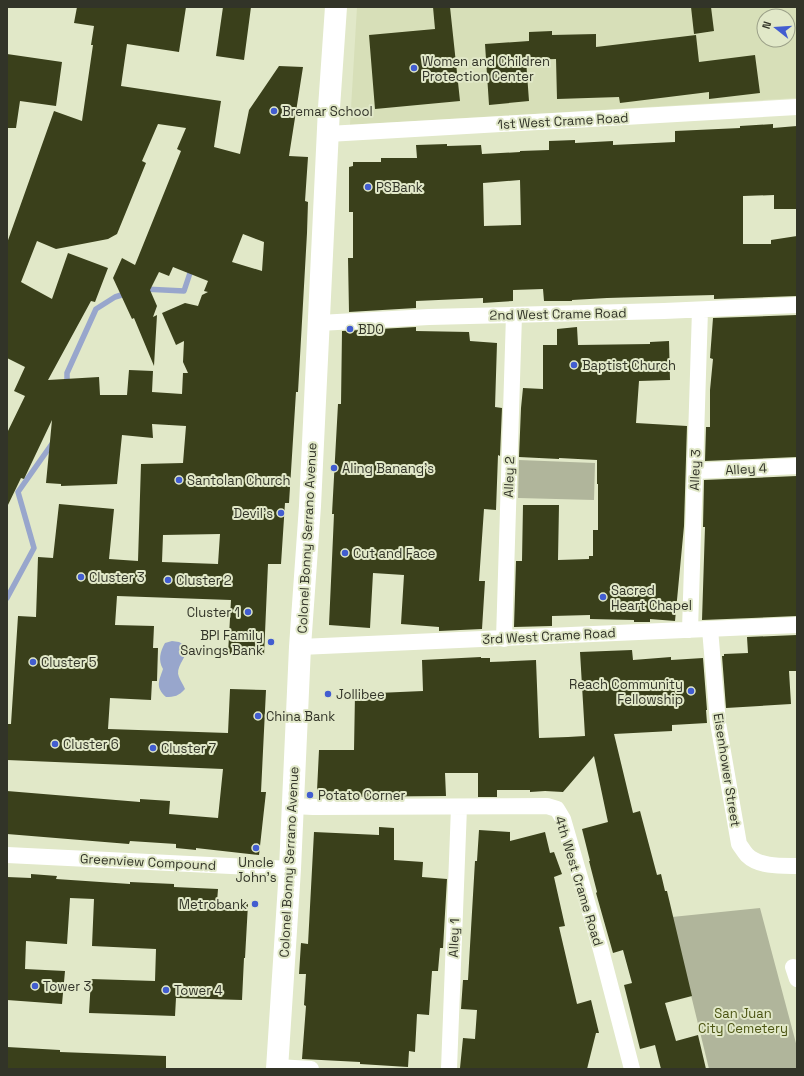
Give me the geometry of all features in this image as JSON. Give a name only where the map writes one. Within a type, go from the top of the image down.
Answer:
[{"type":"main road","name":"Colonel Bonny Serrano Avenue","points":[[277,1068],[290,869],[300,647],[310,506],[328,134],[336,7]]},
{"type":"street","name":"1st West Crame Road","points":[[328,134],[797,107]]},
{"type":"street","name":"2nd West Crame Road","points":[[319,322],[429,317],[700,310],[797,305]]},
{"type":"street","name":"Alley 3","points":[[690,630],[700,310]]},
{"type":"street","name":"Alley 2","points":[[504,639],[514,315]]},
{"type":"street","name":"Alley 4","points":[[695,471],[797,466]]},
{"type":"street","name":"3rd West Crame Road","points":[[300,647],[797,625]]},
{"type":"street","name":"Eisenhower Street","points":[[710,629],[718,723],[739,844],[746,855],[757,862],[774,865],[797,866]]},
{"type":"street","name":"4th West Crame Road","points":[[293,806],[547,806],[557,810],[563,819],[599,944],[632,1069]]},
{"type":"street","name":"Alley 1","points":[[449,1069],[459,807]]},
{"type":"street","points":[[726,828],[739,844]]},
{"type":"street","name":"Greenview Compound","points":[[7,855],[290,869]]},
{"type":"street","points":[[277,1068],[311,1069]]},
{"type":"shaded area","points":[[357,7],[797,7],[797,98],[350,125]]},
{"type":"green space","points":[[519,460],[595,463],[594,500],[518,498]]},
{"type":"green space","name":"San Juan City Cemetery","points":[[760,908],[797,1047],[797,1069],[709,1069],[672,917]]},
{"type":"water","points":[[172,641],[179,642],[186,646],[186,653],[178,670],[178,674],[185,689],[176,696],[166,697],[159,687],[159,680],[163,669],[160,662],[160,656],[165,643]]},
{"type":"building","points":[[77,7],[186,7],[179,52],[127,44],[121,86],[221,101],[214,147],[240,154],[249,110],[279,66],[303,67],[289,156],[308,157],[305,201],[308,202],[307,233],[298,392],[296,392],[289,503],[285,503],[281,564],[268,564],[264,656],[228,654],[231,600],[117,596],[115,625],[154,626],[153,648],[158,648],[157,681],[152,681],[151,700],[110,698],[108,729],[228,733],[230,689],[266,690],[261,792],[266,792],[259,855],[196,848],[196,850],[176,848],[176,844],[130,841],[129,844],[7,834],[7,791],[140,802],[140,799],[170,801],[169,814],[218,818],[223,769],[7,760],[7,724],[11,724],[18,616],[36,617],[38,557],[53,558],[59,504],[114,509],[109,559],[138,561],[141,464],[183,463],[186,426],[152,424],[153,438],[122,435],[117,484],[61,486],[61,484],[46,483],[52,420],[24,479],[21,478],[7,507],[7,433],[25,396],[14,391],[25,367],[7,358],[7,243],[54,111],[82,121],[93,45],[91,45],[94,26],[74,23]],"holes":[[[158,124],[186,128],[177,149],[181,151],[135,265],[122,258],[113,278],[132,319],[134,318],[154,366],[157,315],[153,317],[157,306],[150,290],[159,272],[169,276],[173,267],[208,281],[204,291],[208,292],[202,295],[198,306],[185,303],[162,313],[176,345],[184,341],[183,362],[188,373],[183,373],[182,394],[152,392],[153,371],[129,370],[127,395],[100,395],[99,377],[48,380],[91,301],[95,302],[108,268],[68,253],[52,299],[21,282],[37,241],[56,249],[108,239],[117,234],[146,163],[142,161]],[[243,234],[264,242],[262,271],[232,262]],[[220,534],[218,564],[162,562],[163,535]]]},
{"type":"building","points":[[223,7],[251,7],[244,60],[216,56]]},
{"type":"building","name":"Women and Children Protection Center","points":[[433,7],[450,7],[460,101],[375,109],[369,35],[435,29]]},
{"type":"building","points":[[691,7],[711,7],[714,31],[694,34]]},
{"type":"building","points":[[552,31],[552,35],[596,34],[596,47],[696,35],[699,62],[755,55],[760,93],[709,99],[709,92],[620,103],[619,97],[557,99],[556,59],[526,60],[529,101],[489,105],[485,44],[529,41],[529,32]]},
{"type":"building","points":[[7,54],[62,62],[56,106],[20,101],[16,128],[7,128]]},
{"type":"building","points":[[773,124],[773,128],[797,126],[797,209],[774,209],[774,195],[743,196],[743,244],[771,244],[771,240],[797,236],[797,296],[714,299],[714,295],[544,301],[543,289],[513,290],[513,301],[483,303],[483,298],[416,301],[416,308],[349,312],[348,258],[353,258],[353,212],[349,212],[349,167],[353,166],[353,162],[381,162],[381,158],[417,158],[416,145],[481,145],[482,154],[520,152],[549,150],[549,141],[575,140],[575,143],[613,141],[613,145],[675,142],[675,131],[740,128],[740,126]],"holes":[[[520,180],[521,225],[484,226],[483,183]]]},
{"type":"building","points":[[797,315],[797,457],[705,461],[706,427],[710,427],[710,390],[713,359],[710,358],[713,318]]},
{"type":"building","points":[[416,327],[416,331],[469,332],[470,341],[497,343],[495,407],[502,408],[500,456],[498,455],[496,510],[484,509],[479,581],[485,581],[482,629],[439,631],[439,627],[401,624],[404,575],[373,573],[370,628],[329,625],[334,514],[332,514],[338,404],[341,404],[342,331]]},
{"type":"building","points":[[577,327],[578,345],[650,344],[650,342],[669,341],[670,380],[639,381],[636,423],[687,426],[684,526],[675,621],[650,619],[650,622],[634,622],[634,620],[590,619],[590,615],[552,616],[552,626],[514,627],[516,561],[522,561],[523,505],[559,505],[558,560],[589,559],[589,556],[593,556],[593,530],[598,530],[597,460],[519,457],[523,388],[543,389],[543,345],[557,345],[557,329]]},
{"type":"building","points":[[797,476],[797,616],[702,620],[705,527],[703,527],[704,480]]},
{"type":"building","points":[[797,635],[797,671],[789,671],[791,704],[726,708],[722,656],[724,656],[724,654],[748,653],[747,637]]},
{"type":"building","points":[[632,650],[633,660],[671,657],[671,660],[703,658],[707,723],[672,725],[672,731],[614,734],[633,813],[640,811],[657,875],[661,874],[665,891],[667,891],[692,996],[665,1003],[676,1041],[698,1035],[706,1069],[661,1069],[655,1045],[640,1049],[624,985],[632,983],[623,950],[613,953],[596,893],[582,829],[608,822],[594,756],[563,792],[497,790],[497,797],[478,797],[478,773],[445,773],[446,796],[323,797],[317,791],[319,750],[354,750],[355,694],[423,691],[422,660],[481,657],[490,658],[490,662],[536,660],[539,738],[568,737],[585,736],[580,652]]},
{"type":"building","points":[[379,827],[394,828],[394,860],[423,862],[422,877],[447,879],[443,948],[440,948],[438,971],[432,971],[429,1015],[417,1014],[415,1052],[409,1051],[408,1067],[360,1064],[360,1062],[302,1059],[306,1006],[304,1005],[306,974],[299,974],[301,943],[308,944],[314,832],[379,835]]},
{"type":"building","points":[[479,830],[510,832],[510,841],[545,832],[550,853],[554,852],[562,874],[554,877],[565,926],[559,927],[577,1004],[591,1000],[599,1033],[596,1033],[587,1069],[460,1068],[463,1038],[475,1039],[477,1010],[461,1009],[463,980],[468,980],[475,861],[477,861]]},
{"type":"building","points":[[31,874],[57,876],[56,879],[130,884],[130,882],[174,884],[174,887],[218,889],[217,902],[248,904],[242,1000],[176,998],[175,1016],[89,1013],[91,979],[155,981],[156,949],[92,946],[94,899],[70,898],[67,944],[26,941],[25,969],[65,971],[62,1004],[7,1000],[7,877],[31,878]]},
{"type":"building","points":[[7,1047],[60,1050],[60,1052],[166,1056],[166,1069],[7,1069]]},
{"type":"waterway","points":[[144,289],[184,291],[192,267]]},
{"type":"waterway","points":[[67,386],[67,373],[96,309],[115,297],[128,293]]},
{"type":"waterway","points":[[7,598],[34,548],[18,492],[54,441]]},
{"type":"place","name":"Women and Children Protection Center","points":[[414,68]]},
{"type":"place","name":"Bremar School","points":[[274,111]]},
{"type":"place","name":"PSBank","points":[[368,187]]},
{"type":"place","name":"BDO","points":[[350,329]]},
{"type":"place","name":"Baptist Church","points":[[574,365]]},
{"type":"place","name":"Aling Banang's","points":[[334,468]]},
{"type":"place","name":"Santolan Church","points":[[179,480]]},
{"type":"place","name":"Devil's","points":[[281,513]]},
{"type":"place","name":"Cut and Face","points":[[345,553]]},
{"type":"place","name":"Cluster 3","points":[[81,577]]},
{"type":"place","name":"Cluster 2","points":[[168,580]]},
{"type":"place","name":"Sacred Heart Chapel","points":[[603,597]]},
{"type":"place","name":"Cluster 1","points":[[248,612]]},
{"type":"place","name":"BPI Family Savings Bank","points":[[271,642]]},
{"type":"place","name":"Cluster 5","points":[[33,662]]},
{"type":"place","name":"Reach Community Fellowship","points":[[691,691]]},
{"type":"place","name":"Jollibee","points":[[328,694]]},
{"type":"place","name":"China Bank","points":[[258,716]]},
{"type":"place","name":"Cluster 6","points":[[55,744]]},
{"type":"place","name":"Cluster 7","points":[[153,748]]},
{"type":"place","name":"Potato Corner","points":[[310,795]]},
{"type":"place","name":"Uncle John's","points":[[256,848]]},
{"type":"place","name":"Metrobank","points":[[255,904]]},
{"type":"place","name":"Tower 3","points":[[35,986]]},
{"type":"place","name":"Tower 4","points":[[166,990]]}]
